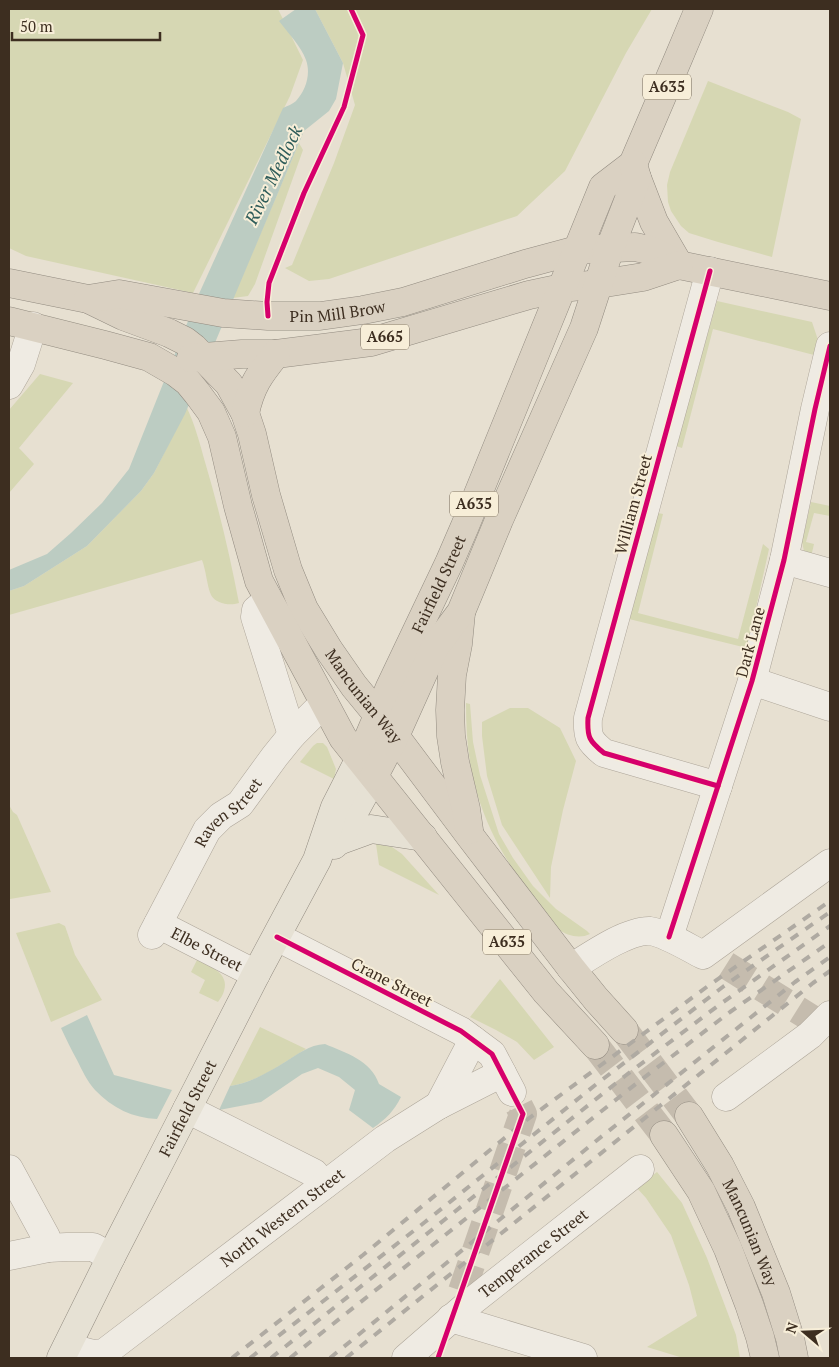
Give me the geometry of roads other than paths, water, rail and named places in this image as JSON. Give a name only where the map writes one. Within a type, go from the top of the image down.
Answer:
[{"type":"highway","name":"A635","points":[[610,248],[635,171],[698,9]]},
{"type":"highway","name":"A635","points":[[577,250],[603,187],[635,171]]},
{"type":"highway","points":[[635,171],[654,222],[679,265]]},
{"type":"highway","name":"A665","points":[[610,248],[635,247],[649,250],[679,265],[830,296]]},
{"type":"highway","name":"Pin Mill Brow","points":[[88,300],[119,294],[223,313],[268,316],[320,316],[403,302],[577,250],[610,248]]},
{"type":"highway","name":"Fairfield Street","points":[[367,767],[395,736],[435,647],[461,612],[499,520],[584,328],[610,248]]},
{"type":"highway","name":"Fairfield Street","points":[[367,767],[377,716],[461,536],[577,250]]},
{"type":"highway","name":"Pin Mill Brow","points":[[21,324],[156,360],[242,354],[276,354],[371,342],[525,296],[562,288],[643,277],[679,265]]},
{"type":"highway","name":"A665","points":[[9,283],[88,300]]},
{"type":"highway","name":"Mancunian Way","points":[[88,300],[185,341],[229,384],[245,413],[288,570],[304,609],[354,686],[395,736],[571,968],[624,1030]]},
{"type":"highway","points":[[245,413],[254,384],[260,373],[276,354]]},
{"type":"highway","name":"A665","points":[[156,360],[188,382],[211,412]]},
{"type":"highway","name":"Mancunian Way","points":[[211,412],[222,437],[238,506],[259,580],[343,738],[546,992],[595,1045]]},
{"type":"highway","name":"Fairfield Street","points":[[461,612],[458,644],[452,675],[451,736],[454,762],[466,809],[470,836]]},
{"type":"highway","name":"Mancunian Way","points":[[689,1116],[720,1166],[741,1206],[776,1293],[794,1358]]},
{"type":"highway","name":"Mancunian Way","points":[[664,1135],[701,1192],[728,1249],[749,1304],[765,1358]]},
{"type":"main road","name":"Fairfield Street","points":[[318,860],[338,841],[367,767]]},
{"type":"main road","name":"Fairfield Street","points":[[64,1353],[111,1256],[256,974],[318,860],[335,807],[367,767]]},
{"type":"main road","points":[[338,841],[371,828],[423,837]]},
{"type":"street","name":"William Street","points":[[710,271],[588,718],[587,734],[592,744],[604,753],[718,786]]},
{"type":"street","points":[[9,385],[21,364],[21,324]]},
{"type":"street","name":"Dark Lane","points":[[669,938],[752,681],[784,560],[830,346]]},
{"type":"street","points":[[784,560],[830,573]]},
{"type":"street","points":[[268,600],[256,610],[256,618],[292,735]]},
{"type":"street","points":[[752,681],[830,707]]},
{"type":"street","name":"Raven Street","points":[[155,929],[207,830],[222,816],[240,804],[292,735],[324,703]]},
{"type":"street","points":[[571,968],[626,937],[638,932],[651,931],[714,960],[830,863]]},
{"type":"street","name":"Elbe Street","points":[[155,929],[256,974]]},
{"type":"street","name":"Crane Street","points":[[277,937],[461,1031],[495,1065]]},
{"type":"street","points":[[726,1097],[810,1035],[824,1022]]},
{"type":"street","points":[[439,1105],[495,1065]]},
{"type":"street","name":"North Western Street","points":[[64,1353],[106,1356],[385,1139],[439,1105],[495,1065]]},
{"type":"street","points":[[187,1109],[314,1173],[324,1185]]},
{"type":"street","points":[[9,1169],[46,1237],[48,1248]]},
{"type":"street","name":"Temperance Street","points":[[406,1358],[451,1318],[640,1169]]},
{"type":"street","points":[[9,1256],[48,1248],[93,1247],[111,1256]]},
{"type":"street","points":[[438,1358],[462,1291]]},
{"type":"street","points":[[451,1318],[583,1358]]},
{"type":"water","name":"River Medlock","points":[[296,9],[315,9],[343,63],[336,99],[329,111],[304,131],[185,414],[154,473],[141,491],[87,546],[24,586],[9,591],[9,570],[47,554],[102,503],[129,469],[198,296],[283,108],[296,101],[305,87],[308,76],[306,60],[298,45],[279,21]]},
{"type":"water","points":[[87,1015],[114,1075],[172,1090],[157,1119],[140,1117],[123,1111],[108,1102],[90,1083],[61,1028]]},
{"type":"water","points":[[325,1044],[357,1058],[370,1069],[379,1084],[401,1097],[389,1114],[373,1128],[349,1110],[355,1090],[339,1077],[318,1068],[302,1074],[261,1102],[219,1110],[230,1086],[259,1077],[304,1050]]},
{"type":"tunnel","points":[[726,965],[814,1020]]},
{"type":"tunnel","points":[[624,1030],[689,1116]]},
{"type":"tunnel","points":[[595,1045],[664,1135]]},
{"type":"tunnel","points":[[462,1291],[523,1114],[512,1092]]},
{"type":"railway","points":[[232,1358],[363,1255],[524,1122],[708,986],[830,901]]},
{"type":"railway","points":[[250,1358],[425,1222],[594,1086],[724,986],[830,912]]},
{"type":"railway","points":[[271,1358],[625,1076],[719,1005],[830,926]]},
{"type":"railway","points":[[290,1358],[637,1083],[730,1012],[830,942]]},
{"type":"railway","points":[[330,1358],[596,1141],[795,982],[830,957]]},
{"type":"railway","points":[[346,1358],[830,971]]}]
